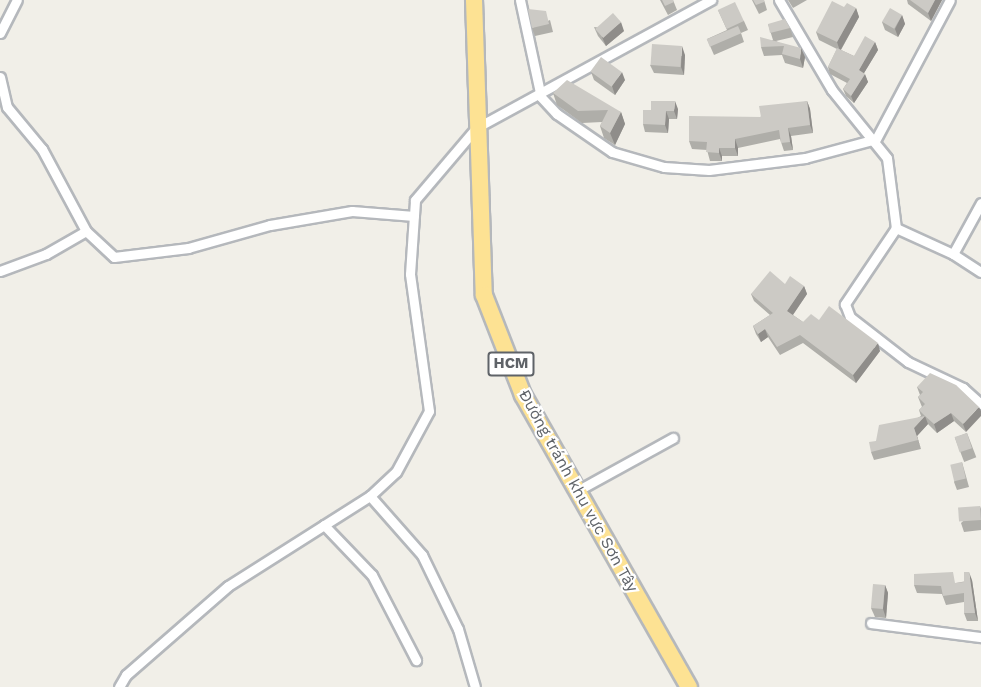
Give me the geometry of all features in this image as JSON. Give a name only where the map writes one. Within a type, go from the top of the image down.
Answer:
[{"type":"highway","name":"Đường tránh khu vực Sơn Tây","points":[[474,0],[476,128],[484,295],[523,395],[575,492],[689,687]]},
{"type":"street","points":[[0,33],[17,0]]},
{"type":"street","points":[[520,0],[541,97],[581,134],[612,152],[664,166],[709,170],[805,158],[876,139],[950,0]]},
{"type":"street","points":[[119,687],[126,675],[228,586],[370,496],[396,472],[429,411],[410,274],[415,200],[476,128],[541,97],[711,0]]},
{"type":"street","points":[[778,0],[832,90],[876,139],[891,174],[896,228],[847,297],[850,317],[908,362],[963,388],[981,404]]},
{"type":"street","points":[[0,76],[7,107],[42,149],[86,231],[114,257],[138,257],[352,211],[414,216]]},
{"type":"street","points":[[953,254],[981,203]]},
{"type":"street","points":[[896,228],[953,254],[981,272]]},
{"type":"street","points":[[0,271],[46,254],[86,231]]},
{"type":"street","points":[[575,492],[673,438]]},
{"type":"street","points":[[370,496],[422,555],[458,629],[475,687]]},
{"type":"street","points":[[324,525],[372,575],[416,660]]},
{"type":"street","points":[[871,623],[981,637]]},
{"type":"building","points":[[662,0],[673,0],[674,2],[665,6]]},
{"type":"building","points":[[753,0],[764,0],[764,2],[756,5]]},
{"type":"building","points":[[910,0],[935,0],[928,13]]},
{"type":"building","points":[[832,1],[844,7],[847,3],[856,8],[837,42],[816,32]]},
{"type":"building","points":[[735,2],[744,21],[727,29],[718,10]]},
{"type":"building","points":[[890,8],[902,15],[894,29],[882,22]]},
{"type":"building","points":[[528,9],[546,11],[549,24],[532,28]]},
{"type":"building","points":[[613,13],[621,22],[603,38],[595,29]]},
{"type":"building","points":[[785,19],[790,28],[770,33],[768,24]]},
{"type":"building","points":[[738,26],[741,33],[710,47],[707,39]]},
{"type":"building","points":[[865,36],[875,42],[859,70],[865,74],[851,96],[843,89],[850,79],[828,67],[837,48],[854,56]]},
{"type":"building","points":[[760,37],[801,48],[800,59],[782,54],[784,46],[761,47]]},
{"type":"building","points":[[652,44],[682,46],[680,67],[651,65]]},
{"type":"building","points":[[601,57],[622,72],[611,87],[590,72]]},
{"type":"building","points":[[567,80],[621,112],[610,133],[600,126],[608,110],[578,111],[553,93]]},
{"type":"building","points":[[651,101],[675,101],[674,111],[666,111],[665,125],[643,124],[643,110],[651,110]]},
{"type":"building","points":[[807,101],[810,125],[788,128],[790,142],[781,143],[779,130],[735,139],[735,148],[719,148],[719,153],[706,152],[707,142],[689,141],[689,116],[761,117],[759,106]]},
{"type":"building","points":[[770,271],[785,284],[790,276],[804,286],[787,311],[803,322],[811,314],[819,320],[829,306],[878,343],[853,375],[800,335],[777,347],[765,329],[758,334],[753,326],[773,313],[751,294]]},
{"type":"building","points":[[930,373],[956,385],[979,407],[963,424],[951,413],[934,424],[919,410],[925,404],[918,397],[923,392],[917,387]]},
{"type":"building","points":[[925,416],[914,428],[918,440],[871,452],[869,442],[876,441],[879,425]]},
{"type":"building","points":[[967,433],[972,448],[960,452],[955,437]]},
{"type":"building","points":[[962,462],[966,479],[954,481],[950,465]]},
{"type":"building","points":[[980,506],[981,520],[959,522],[958,508]]},
{"type":"building","points":[[953,572],[955,583],[964,582],[964,572],[969,572],[975,613],[964,613],[964,593],[943,596],[941,586],[914,585],[914,574]]},
{"type":"building","points":[[873,584],[885,585],[883,609],[871,608]]}]
